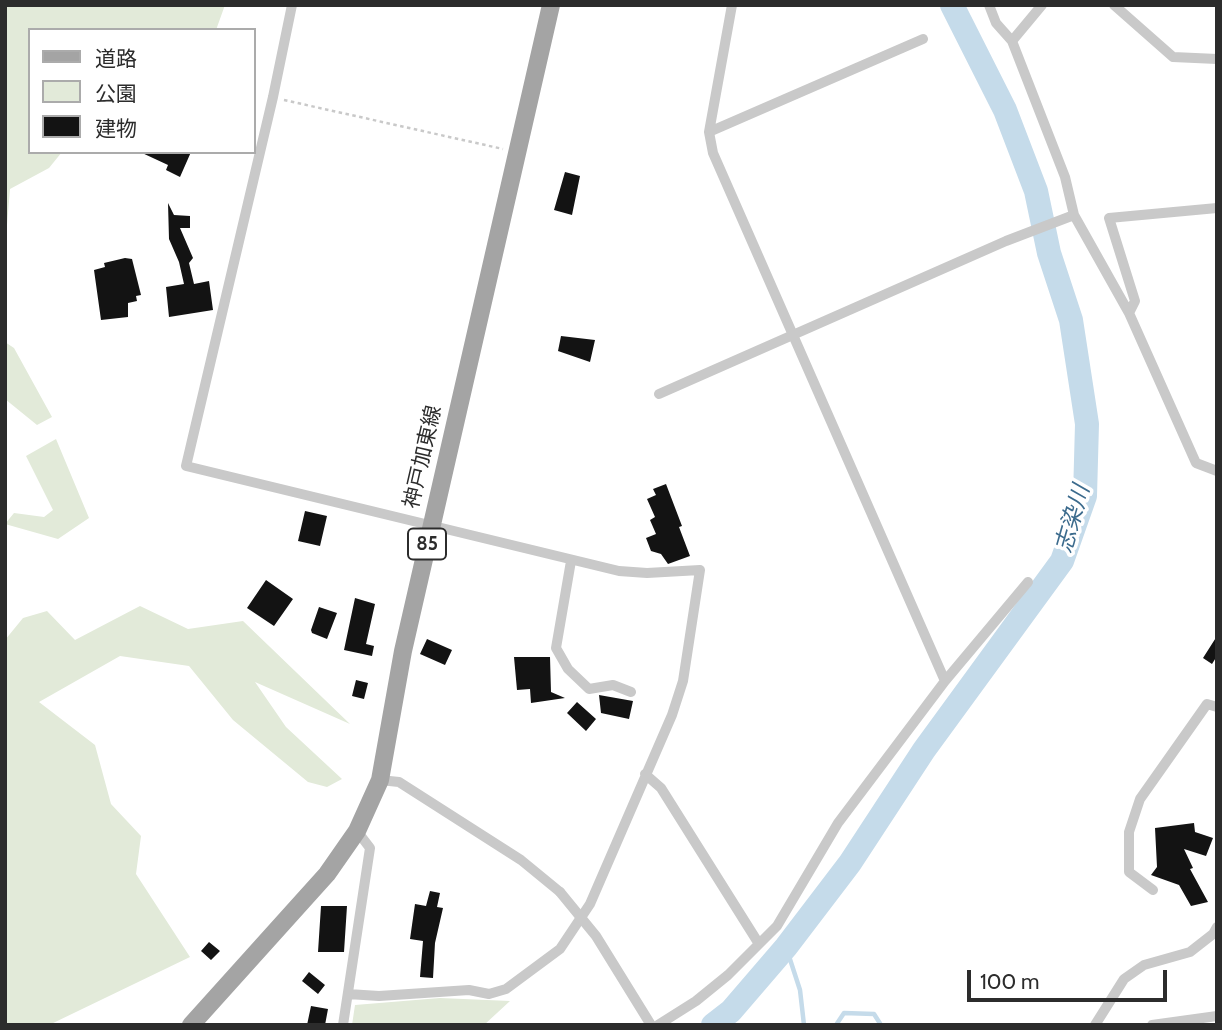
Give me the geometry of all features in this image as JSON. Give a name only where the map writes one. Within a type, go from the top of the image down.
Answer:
[{"type":"main road","name":"神戸加東線","points":[[191,1025],[327,874],[357,831],[380,780],[403,650],[551,5]]},
{"type":"street","points":[[292,5],[186,466],[619,571],[647,573],[700,570],[683,681],[672,715],[590,905],[559,949],[506,989],[489,994],[469,990],[379,996],[348,994]]},
{"type":"street","points":[[732,5],[709,132],[721,176],[945,681]]},
{"type":"street","points":[[989,5],[996,23],[1012,41],[1065,177],[1074,215],[1129,313],[1196,463],[1217,471]]},
{"type":"street","points":[[1012,41],[1042,5]]},
{"type":"street","points":[[1114,5],[1173,57],[1217,59]]},
{"type":"street","points":[[709,132],[923,39]]},
{"type":"street","points":[[1129,313],[1135,301],[1109,218],[1217,208]]},
{"type":"street","points":[[659,394],[1006,242],[1074,215]]},
{"type":"street","points":[[571,561],[556,648],[568,669],[589,689],[613,685],[631,692]]},
{"type":"street","points":[[658,1025],[712,988],[777,926],[838,823],[945,681],[1028,582]]},
{"type":"street","points":[[1153,890],[1129,872],[1129,831],[1140,799],[1208,704],[1217,707]]},
{"type":"street","points":[[645,774],[661,788],[759,944]]},
{"type":"street","points":[[380,780],[399,782],[521,860],[560,892],[596,936],[651,1025]]},
{"type":"street","points":[[343,1025],[370,848],[357,831]]},
{"type":"street","points":[[1100,1023],[1124,979],[1144,965],[1190,952],[1213,934],[1217,927]]},
{"type":"street","points":[[1152,1025],[1217,1016]]},
{"type":"path","points":[[273,97],[516,153]]},
{"type":"green space","points":[[5,5],[225,5],[217,28],[28,28],[28,154],[60,154],[49,168],[10,189],[5,249]]},
{"type":"green space","points":[[5,342],[14,348],[52,417],[37,425],[5,399]]},
{"type":"green space","points":[[56,439],[89,518],[58,539],[5,524],[14,513],[44,517],[53,510],[26,456]]},
{"type":"green space","points":[[140,606],[188,629],[243,621],[350,724],[255,682],[286,727],[342,779],[327,787],[308,782],[233,720],[189,666],[120,656],[39,702],[95,745],[111,804],[141,836],[136,874],[190,957],[49,1025],[5,1025],[5,640],[23,618],[47,611],[75,640]]},
{"type":"green space","points":[[440,998],[510,1001],[484,1025],[352,1025],[355,1005]]},
{"type":"building","points":[[144,154],[190,154],[180,177],[166,170],[168,165]]},
{"type":"building","points":[[565,172],[580,176],[572,215],[554,210]]},
{"type":"building","points":[[168,203],[174,215],[190,216],[190,228],[180,228],[193,258],[189,263],[194,284],[209,281],[213,310],[169,317],[166,287],[184,284],[179,262],[169,239]]},
{"type":"building","points":[[132,259],[141,295],[136,296],[137,301],[128,303],[128,317],[101,320],[94,270],[105,267],[104,263]]},
{"type":"building","points":[[561,336],[595,340],[590,362],[558,351]]},
{"type":"building","points":[[666,484],[690,556],[668,564],[661,554],[651,551],[646,538],[656,534],[650,520],[655,517],[647,499],[656,495],[653,489]]},
{"type":"building","points":[[305,511],[327,516],[320,546],[298,541]]},
{"type":"building","points":[[266,580],[293,599],[274,626],[247,608]]},
{"type":"building","points":[[355,598],[375,604],[366,644],[374,646],[372,656],[344,650]]},
{"type":"building","points":[[319,607],[337,613],[327,639],[312,633],[311,630]]},
{"type":"building","points":[[1217,636],[1217,656],[1212,664],[1203,658]]},
{"type":"building","points":[[427,639],[452,650],[445,665],[420,654]]},
{"type":"building","points":[[514,657],[550,657],[551,692],[565,698],[531,703],[530,689],[517,690]]},
{"type":"building","points":[[356,680],[368,683],[364,699],[352,696]]},
{"type":"building","points":[[599,695],[633,701],[629,719],[601,713]]},
{"type":"building","points":[[577,702],[596,719],[586,731],[567,713]]},
{"type":"building","points":[[1194,823],[1195,832],[1213,838],[1206,856],[1184,849],[1193,868],[1190,869],[1208,902],[1191,906],[1179,885],[1151,875],[1157,867],[1155,828]]},
{"type":"building","points":[[430,891],[440,893],[437,907],[443,908],[435,943],[433,978],[420,977],[423,941],[410,939],[415,904],[426,906]]},
{"type":"building","points":[[321,906],[347,906],[344,952],[318,952]]},
{"type":"building","points":[[209,942],[220,951],[211,960],[201,951]]},
{"type":"building","points":[[309,972],[325,985],[318,994],[302,981]]},
{"type":"building","points":[[311,1006],[328,1009],[325,1025],[307,1025]]},
{"type":"waterway","name":"志染川","points":[[713,1025],[731,1011],[786,947],[850,863],[924,750],[1062,561],[1085,496],[1087,424],[1071,320],[1049,253],[1036,191],[1005,110],[952,5]]},
{"type":"waterway","points":[[786,947],[800,990],[804,1025]]},
{"type":"waterway","points":[[836,1025],[844,1013],[874,1014],[881,1025]]}]
